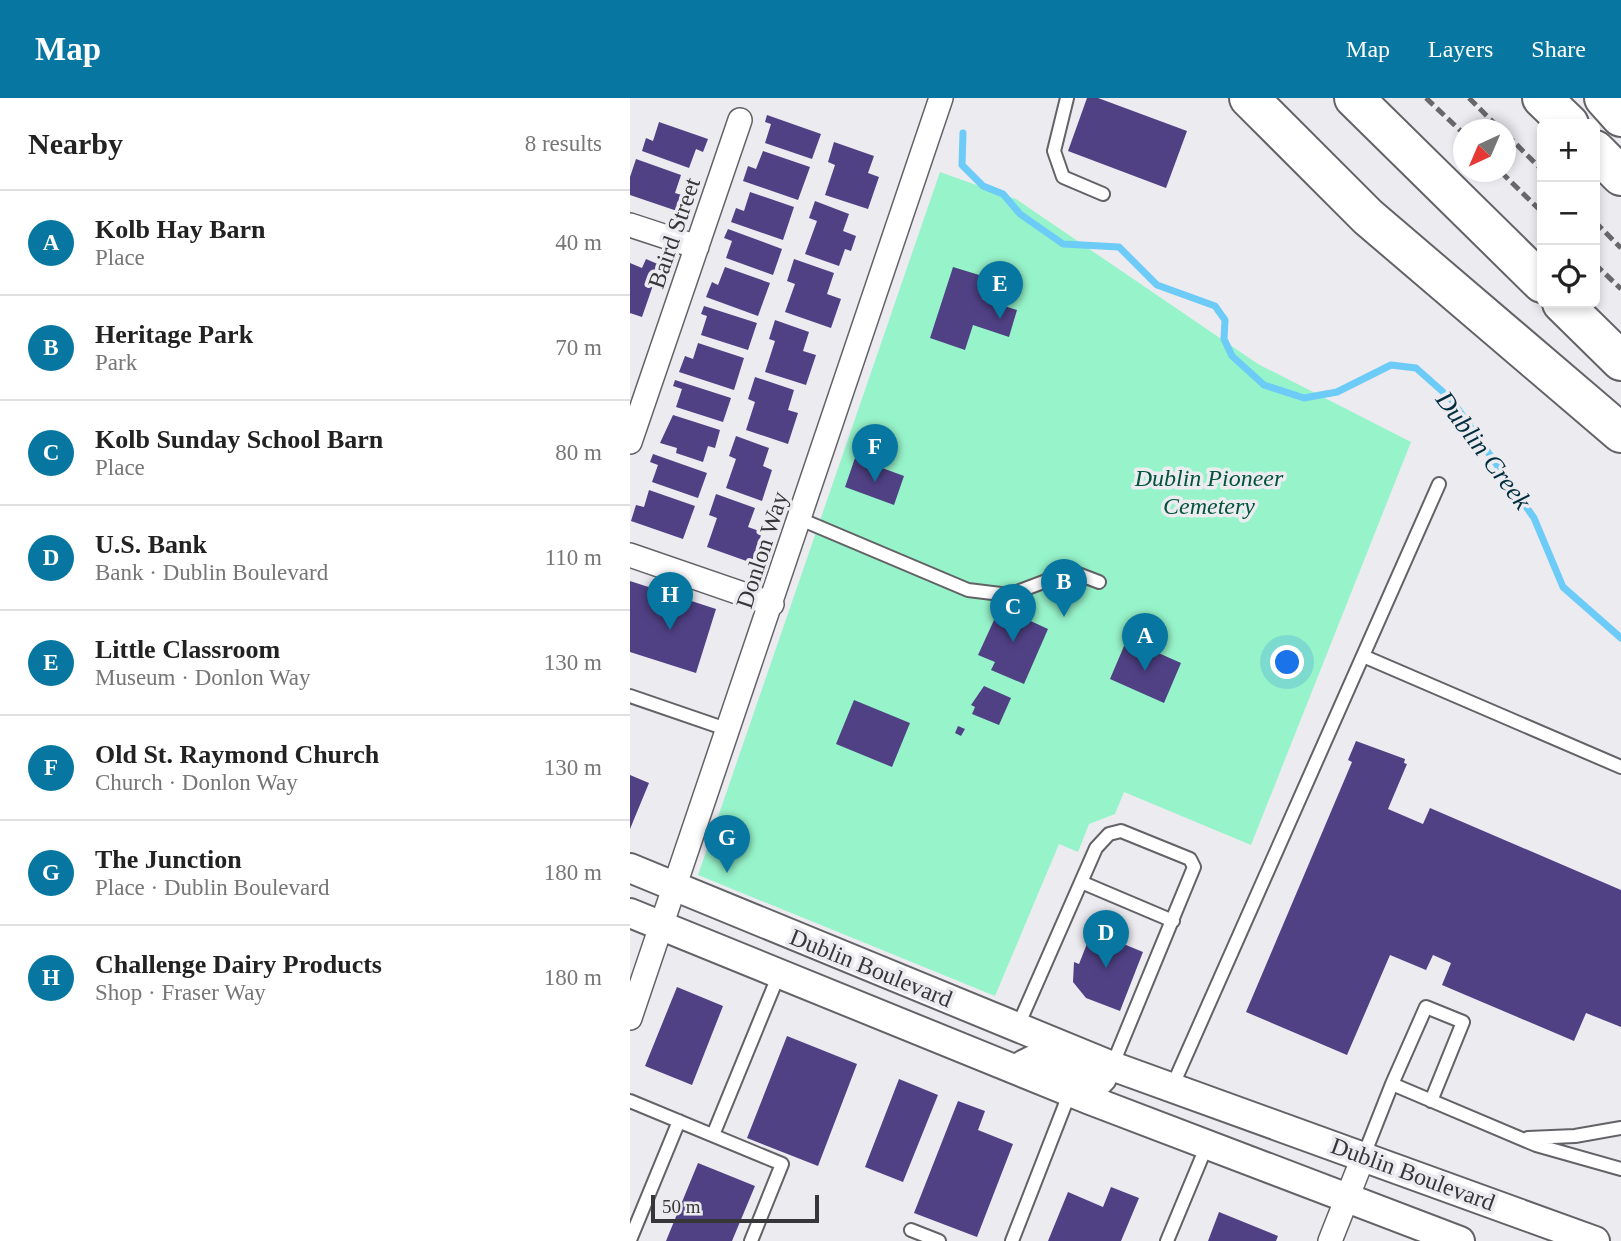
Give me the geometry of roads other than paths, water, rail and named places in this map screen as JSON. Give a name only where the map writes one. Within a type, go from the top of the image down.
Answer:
[{"type":"highway","points":[[1249,98],[1368,217],[1621,433]]},
{"type":"highway","points":[[1354,98],[1537,278]]},
{"type":"highway","points":[[1542,98],[1564,119]]},
{"type":"highway","points":[[1604,98],[1621,117]]},
{"type":"highway","points":[[1600,155],[1621,176]]},
{"type":"highway","points":[[1567,308],[1621,361]]},
{"type":"street","name":"Donlon Way","points":[[630,1017],[772,604],[941,98]]},
{"type":"street","name":"Baird Street","points":[[630,442],[740,120]]},
{"type":"street","points":[[630,226],[696,247]]},
{"type":"street","points":[[630,555],[772,604]]},
{"type":"street","name":"Dublin Boulevard","points":[[630,868],[1112,1066],[1364,1155],[1595,1241]]},
{"type":"street","name":"Dublin Boulevard","points":[[630,913],[1070,1092],[1460,1241]]},
{"type":"street","points":[[1015,1069],[1037,1058],[1099,1081],[1112,1066]]},
{"type":"street","points":[[1330,1241],[1364,1155]]},
{"type":"lane","points":[[1067,98],[1054,151],[1063,177],[1103,194]]},
{"type":"lane","points":[[1172,1087],[1439,484]]},
{"type":"lane","points":[[800,519],[968,590],[1009,595],[1054,578],[1078,574],[1099,582]]},
{"type":"lane","points":[[1363,656],[1621,767]]},
{"type":"lane","points":[[630,696],[729,730]]},
{"type":"lane","points":[[1017,1028],[1101,839],[1115,831],[1190,859],[1194,873],[1112,1066]]},
{"type":"lane","points":[[1082,882],[1173,921]]},
{"type":"lane","points":[[713,1135],[779,973]]},
{"type":"lane","points":[[1364,1155],[1426,1007],[1463,1022],[1431,1101]]},
{"type":"lane","points":[[1392,1084],[1521,1138],[1621,1169]]},
{"type":"lane","points":[[1012,1241],[1070,1092]]},
{"type":"lane","points":[[630,1101],[782,1164],[751,1241]]},
{"type":"lane","points":[[630,1240],[679,1121]]},
{"type":"lane","points":[[1521,1138],[1575,1136],[1621,1128]]},
{"type":"lane","points":[[1167,1241],[1207,1145]]},
{"type":"lane","points":[[911,1230],[939,1241]]},
{"type":"waterway","name":"Dublin Creek","points":[[963,133],[962,165],[983,186],[1003,194],[1020,214],[1063,244],[1119,247],[1157,285],[1215,306],[1225,320],[1224,339],[1232,356],[1264,385],[1304,398],[1337,392],[1391,365],[1416,368],[1451,399],[1534,518],[1563,587],[1621,638]]},
{"type":"railway","points":[[1426,98],[1453,124]]},
{"type":"railway","points":[[1469,98],[1490,119]]},
{"type":"railway","points":[[1516,144],[1537,165]]},
{"type":"railway","points":[[1511,182],[1537,207]]},
{"type":"railway","points":[[1600,227],[1621,248]]},
{"type":"railway","points":[[1600,269],[1621,289]]},
{"type":"place","name":"Little Classroom","points":[[1000,319]]},
{"type":"place","name":"Old St. Raymond Church","points":[[875,482]]},
{"type":"place","name":"Heritage Park","points":[[1064,617]]},
{"type":"place","name":"Challenge Dairy Products","points":[[670,630]]},
{"type":"place","name":"Kolb Sunday School Barn","points":[[1013,642]]},
{"type":"place","name":"Kolb Hay Barn","points":[[1145,671]]},
{"type":"place","name":"The Junction","points":[[727,873]]},
{"type":"place","name":"U.S. Bank","points":[[1106,968]]},
{"type":"park label","name":"Dublin Pioneer Cemetery","points":[[1209,492]]}]
